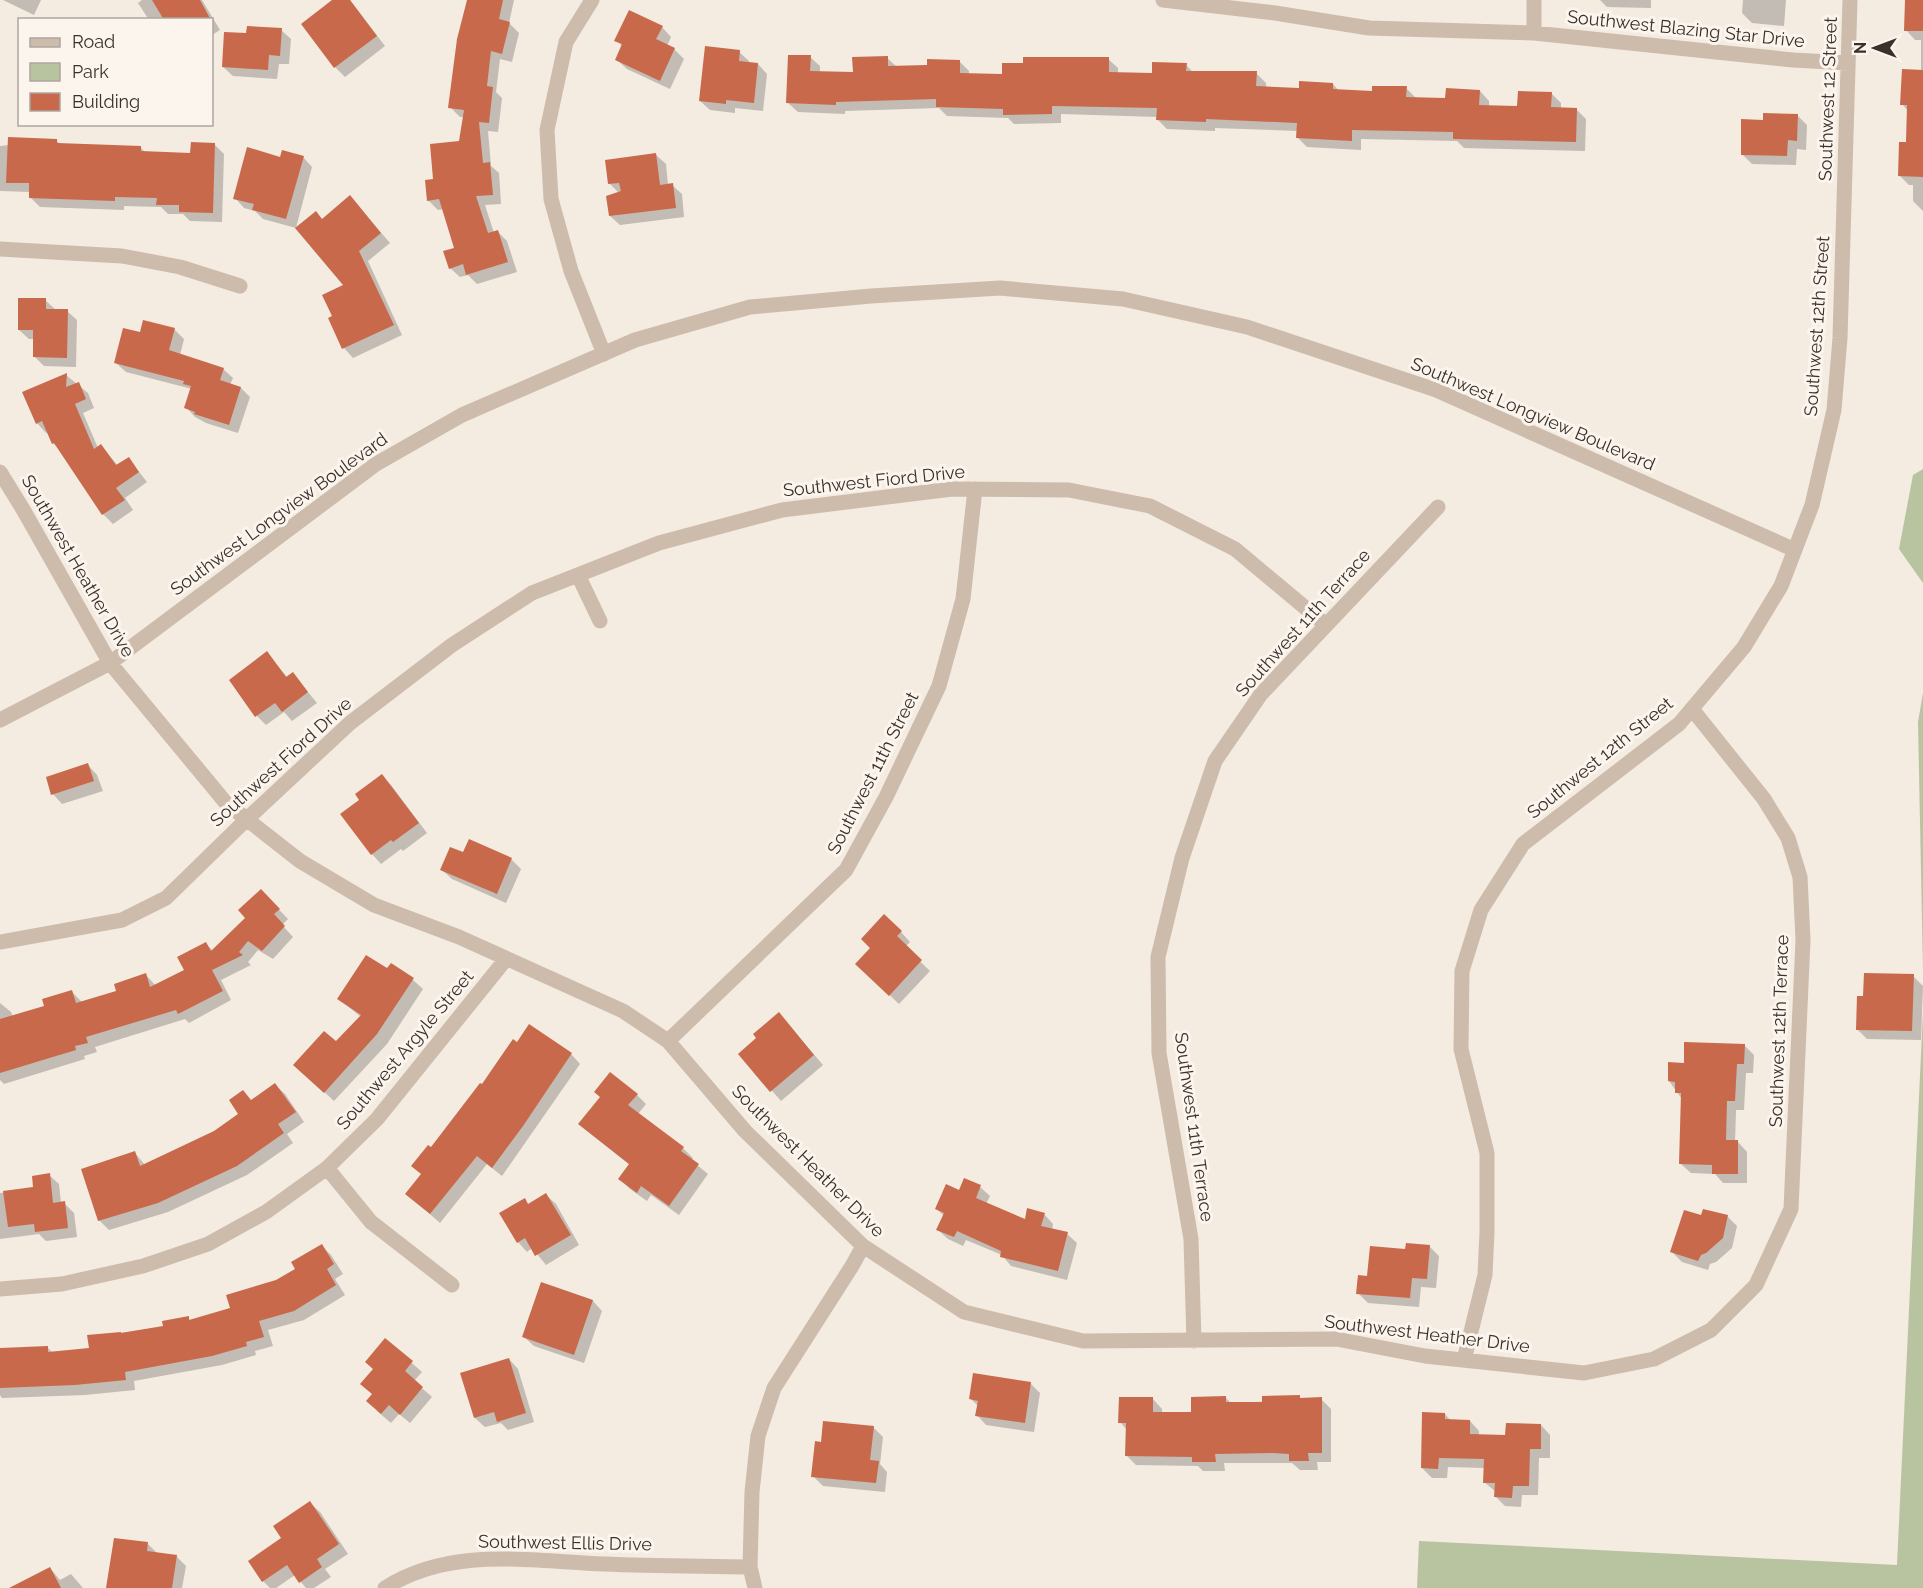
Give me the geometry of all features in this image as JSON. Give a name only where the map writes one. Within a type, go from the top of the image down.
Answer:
[{"type":"street","points":[[592,0],[566,42],[548,130],[551,199],[571,271],[604,354]]},
{"type":"street","name":"Southwest Blazing Star Drive","points":[[1163,0],[1200,2],[1369,28],[1534,33],[1792,60],[1848,63]]},
{"type":"street","points":[[1534,0],[1534,33]]},
{"type":"street","name":"Southwest 12 Street","points":[[1844,199],[1850,0]]},
{"type":"street","name":"Southwest 12th Street","points":[[1464,1360],[1485,1275],[1487,1232],[1487,1153],[1461,1049],[1462,971],[1481,910],[1523,844],[1679,724],[1744,647],[1780,588],[1812,505],[1834,410],[1840,338],[1844,199]]},
{"type":"street","points":[[0,249],[122,256],[180,267],[240,286]]},
{"type":"street","name":"Southwest Longview Boulevard","points":[[0,720],[110,663],[376,464],[462,415],[635,340],[750,307],[1000,288],[1123,299],[1248,327],[1436,390],[1795,550]]},
{"type":"street","name":"Southwest Heather Drive","points":[[0,472],[110,663],[222,800],[300,861],[374,905],[459,937],[623,1011],[668,1041],[745,1131],[863,1246],[964,1312],[1083,1341],[1335,1339],[1425,1356],[1584,1373],[1654,1359],[1682,1344]]},
{"type":"street","name":"Southwest Fiord Drive","points":[[0,942],[123,920],[166,898],[350,723],[452,645],[532,593],[659,543],[782,510],[952,489],[1068,490],[1150,506],[1235,549],[1326,625]]},
{"type":"street","name":"Southwest 11th Street","points":[[668,1041],[846,870],[886,797],[939,686],[963,599],[975,489]]},
{"type":"street","name":"Southwest 11th Terrace","points":[[1194,1341],[1191,1239],[1160,1053],[1158,957],[1182,858],[1215,761],[1261,694],[1438,507]]},
{"type":"street","points":[[578,575],[600,621]]},
{"type":"street","name":"Southwest 12th Terrace","points":[[1682,1344],[1711,1330],[1756,1285],[1791,1209],[1803,940],[1800,878],[1788,838],[1764,800],[1692,708]]},
{"type":"street","name":"Southwest Argyle Street","points":[[0,1289],[74,1281],[143,1266],[208,1244],[266,1212],[327,1168],[377,1119],[506,959]]},
{"type":"street","points":[[327,1168],[371,1222],[452,1286]]},
{"type":"street","points":[[755,1588],[750,1567],[752,1492],[758,1436],[774,1388],[863,1246]]},
{"type":"street","name":"Southwest Ellis Drive","points":[[385,1588],[403,1576],[445,1563],[490,1558],[606,1564],[750,1567]]},
{"type":"green space","points":[[1923,469],[1923,583],[1899,549],[1913,475]]},
{"type":"green space","points":[[1923,693],[1923,970],[1918,722]]},
{"type":"green space","points":[[1923,1012],[1923,1588],[1417,1588],[1419,1541],[1897,1565]]},
{"type":"building","points":[[152,0],[200,0],[210,18],[163,18]]},
{"type":"building","points":[[332,0],[350,0],[377,36],[334,68],[301,24]]},
{"type":"building","points":[[467,0],[503,0],[499,19],[510,22],[502,54],[491,51],[487,86],[493,87],[489,123],[479,122],[483,163],[490,162],[493,195],[476,196],[488,233],[498,230],[508,262],[466,275],[463,264],[449,269],[443,251],[454,248],[439,199],[427,201],[425,180],[433,179],[430,144],[459,141],[464,110],[448,108],[457,39]]},
{"type":"building","points":[[1905,0],[1923,0],[1923,31],[1904,31]]},
{"type":"building","points":[[629,10],[663,26],[656,39],[675,48],[660,81],[615,60],[622,44],[614,41]]},
{"type":"building","points":[[247,26],[282,28],[280,56],[269,55],[268,70],[222,67],[224,32],[246,33]]},
{"type":"building","points":[[705,46],[740,50],[739,61],[758,63],[754,103],[726,100],[726,104],[699,101]]},
{"type":"building","points":[[788,55],[811,55],[810,71],[853,72],[852,57],[888,56],[888,66],[927,65],[927,59],[960,60],[960,73],[1002,74],[1002,63],[1023,63],[1023,57],[1109,57],[1109,72],[1152,73],[1152,62],[1187,63],[1186,71],[1257,71],[1256,86],[1299,88],[1299,81],[1333,83],[1333,89],[1372,91],[1372,86],[1407,86],[1406,97],[1445,98],[1446,88],[1480,90],[1479,105],[1517,106],[1518,91],[1552,92],[1551,107],[1577,108],[1576,142],[1453,139],[1453,132],[1352,130],[1352,141],[1296,138],[1297,123],[1206,119],[1206,122],[1156,120],[1157,108],[1052,106],[1052,114],[1003,115],[1003,109],[936,107],[936,99],[836,102],[836,105],[786,103]]},
{"type":"building","points":[[1902,69],[1923,70],[1923,177],[1898,176],[1899,142],[1906,142],[1907,105],[1900,105]]},
{"type":"building","points":[[1763,113],[1798,114],[1797,141],[1788,140],[1787,156],[1741,155],[1741,119],[1763,120]]},
{"type":"building","points":[[8,137],[57,139],[57,143],[141,146],[141,151],[190,153],[191,142],[215,143],[213,213],[179,212],[179,205],[156,205],[157,198],[115,197],[115,201],[29,198],[29,183],[6,183]]},
{"type":"building","points":[[247,147],[280,157],[282,150],[304,156],[286,219],[252,210],[254,204],[233,199]]},
{"type":"building","points":[[656,153],[660,185],[673,183],[676,208],[609,216],[606,196],[621,191],[619,183],[608,184],[605,160]]},
{"type":"building","points":[[350,195],[381,233],[359,251],[394,325],[342,349],[328,318],[332,316],[322,295],[343,285],[295,228],[316,211],[322,219]]},
{"type":"building","points":[[18,298],[46,298],[46,309],[68,309],[67,358],[33,357],[33,330],[18,330]]},
{"type":"building","points":[[143,320],[175,328],[169,350],[224,368],[220,380],[241,387],[229,425],[194,414],[195,412],[184,408],[191,386],[183,384],[184,381],[114,363],[123,328],[140,332]]},
{"type":"building","points":[[67,373],[66,387],[79,382],[86,399],[75,404],[94,449],[101,444],[116,465],[129,457],[139,472],[116,488],[125,500],[102,515],[54,443],[52,444],[42,421],[36,424],[22,392]]},
{"type":"building","points":[[267,651],[286,677],[293,672],[308,692],[282,712],[275,703],[255,717],[229,680]]},
{"type":"building","points":[[88,763],[94,781],[51,795],[46,777]]},
{"type":"building","points":[[382,774],[419,823],[371,855],[340,814],[359,800],[355,794]]},
{"type":"building","points":[[469,839],[512,858],[497,894],[440,870],[450,847],[463,852]]},
{"type":"building","points":[[261,889],[280,909],[274,914],[285,926],[262,951],[248,941],[239,952],[243,955],[212,970],[223,991],[178,1014],[176,1010],[86,1037],[88,1043],[75,1046],[76,1050],[0,1073],[0,1019],[44,1006],[42,999],[72,990],[76,1003],[116,991],[114,984],[146,973],[150,987],[184,970],[177,957],[206,942],[211,951],[245,918],[238,910]]},
{"type":"building","points":[[884,914],[902,931],[897,936],[922,960],[889,996],[855,964],[870,948],[861,939]]},
{"type":"building","points":[[366,955],[387,968],[391,963],[414,978],[377,1034],[324,1093],[293,1065],[324,1031],[336,1041],[361,1015],[337,999]]},
{"type":"building","points":[[1864,973],[1914,974],[1912,1031],[1856,1030],[1857,996],[1863,996]]},
{"type":"building","points":[[779,1012],[814,1055],[770,1092],[738,1054],[756,1038],[753,1034]]},
{"type":"building","points":[[529,1024],[572,1053],[492,1168],[477,1156],[430,1214],[405,1194],[421,1174],[411,1166],[428,1145],[431,1147],[480,1083],[482,1084],[513,1039],[517,1042]]},
{"type":"building","points":[[1684,1042],[1745,1044],[1744,1064],[1737,1064],[1735,1101],[1727,1101],[1726,1140],[1738,1140],[1738,1174],[1712,1174],[1712,1165],[1679,1164],[1681,1093],[1675,1093],[1675,1082],[1668,1081],[1668,1062],[1684,1063]]},
{"type":"building","points":[[610,1072],[638,1094],[628,1105],[684,1147],[681,1151],[699,1164],[669,1206],[641,1186],[637,1193],[618,1179],[629,1164],[578,1124],[600,1097],[594,1092]]},
{"type":"building","points":[[275,1083],[296,1112],[278,1124],[284,1133],[237,1166],[158,1203],[98,1221],[81,1169],[135,1151],[140,1166],[214,1131],[238,1114],[229,1100],[243,1090],[251,1100]]},
{"type":"building","points":[[50,1173],[53,1203],[65,1201],[68,1228],[35,1232],[34,1224],[8,1227],[3,1191],[33,1187],[32,1176]]},
{"type":"building","points":[[964,1178],[981,1185],[976,1198],[1025,1219],[1027,1208],[1045,1213],[1041,1226],[1068,1232],[1058,1271],[1000,1257],[1001,1251],[957,1231],[954,1237],[936,1230],[944,1213],[935,1209],[946,1184],[959,1190]]},
{"type":"building","points":[[546,1193],[571,1235],[535,1256],[525,1238],[517,1243],[499,1213],[525,1198],[528,1204]]},
{"type":"building","points":[[1703,1209],[1728,1215],[1723,1238],[1701,1255],[1698,1261],[1670,1252],[1684,1210],[1701,1215]]},
{"type":"building","points":[[1406,1243],[1430,1245],[1427,1279],[1412,1278],[1410,1298],[1356,1294],[1358,1275],[1367,1276],[1370,1246],[1405,1249]]},
{"type":"building","points":[[322,1244],[334,1264],[327,1269],[336,1285],[294,1311],[259,1321],[264,1337],[246,1342],[247,1346],[212,1356],[125,1372],[126,1380],[0,1388],[0,1348],[48,1346],[48,1352],[89,1348],[87,1335],[121,1333],[163,1326],[162,1321],[189,1316],[189,1320],[230,1308],[226,1295],[276,1280],[295,1269],[291,1262]]},
{"type":"building","points":[[541,1282],[593,1300],[574,1355],[522,1337]]},
{"type":"building","points":[[385,1338],[413,1361],[405,1371],[423,1387],[400,1415],[389,1405],[381,1414],[366,1401],[372,1394],[360,1384],[373,1369],[365,1362]]},
{"type":"building","points":[[509,1358],[526,1413],[497,1422],[494,1412],[474,1418],[460,1373]]},
{"type":"building","points":[[973,1373],[1031,1382],[1025,1423],[975,1416],[978,1401],[969,1399]]},
{"type":"building","points":[[1300,1395],[1300,1398],[1322,1397],[1322,1453],[1308,1453],[1309,1461],[1289,1461],[1289,1454],[1273,1453],[1215,1454],[1216,1462],[1192,1462],[1192,1457],[1125,1456],[1126,1423],[1118,1423],[1119,1397],[1153,1397],[1153,1412],[1191,1412],[1191,1397],[1226,1396],[1226,1402],[1262,1402],[1262,1396]]},
{"type":"building","points":[[1422,1412],[1445,1413],[1445,1419],[1470,1420],[1470,1434],[1505,1435],[1506,1423],[1541,1424],[1541,1449],[1530,1449],[1529,1486],[1513,1486],[1512,1498],[1494,1497],[1495,1483],[1483,1483],[1484,1459],[1439,1458],[1438,1469],[1421,1468]]},
{"type":"building","points":[[823,1421],[874,1426],[870,1460],[879,1461],[876,1483],[811,1477],[815,1441],[821,1442]]},
{"type":"building","points":[[310,1501],[339,1544],[317,1559],[322,1567],[299,1583],[287,1565],[262,1582],[248,1561],[281,1538],[273,1526]]},
{"type":"building","points":[[114,1538],[148,1542],[147,1551],[177,1555],[172,1588],[106,1588]]},
{"type":"building","points":[[50,1567],[61,1588],[9,1588]]}]
